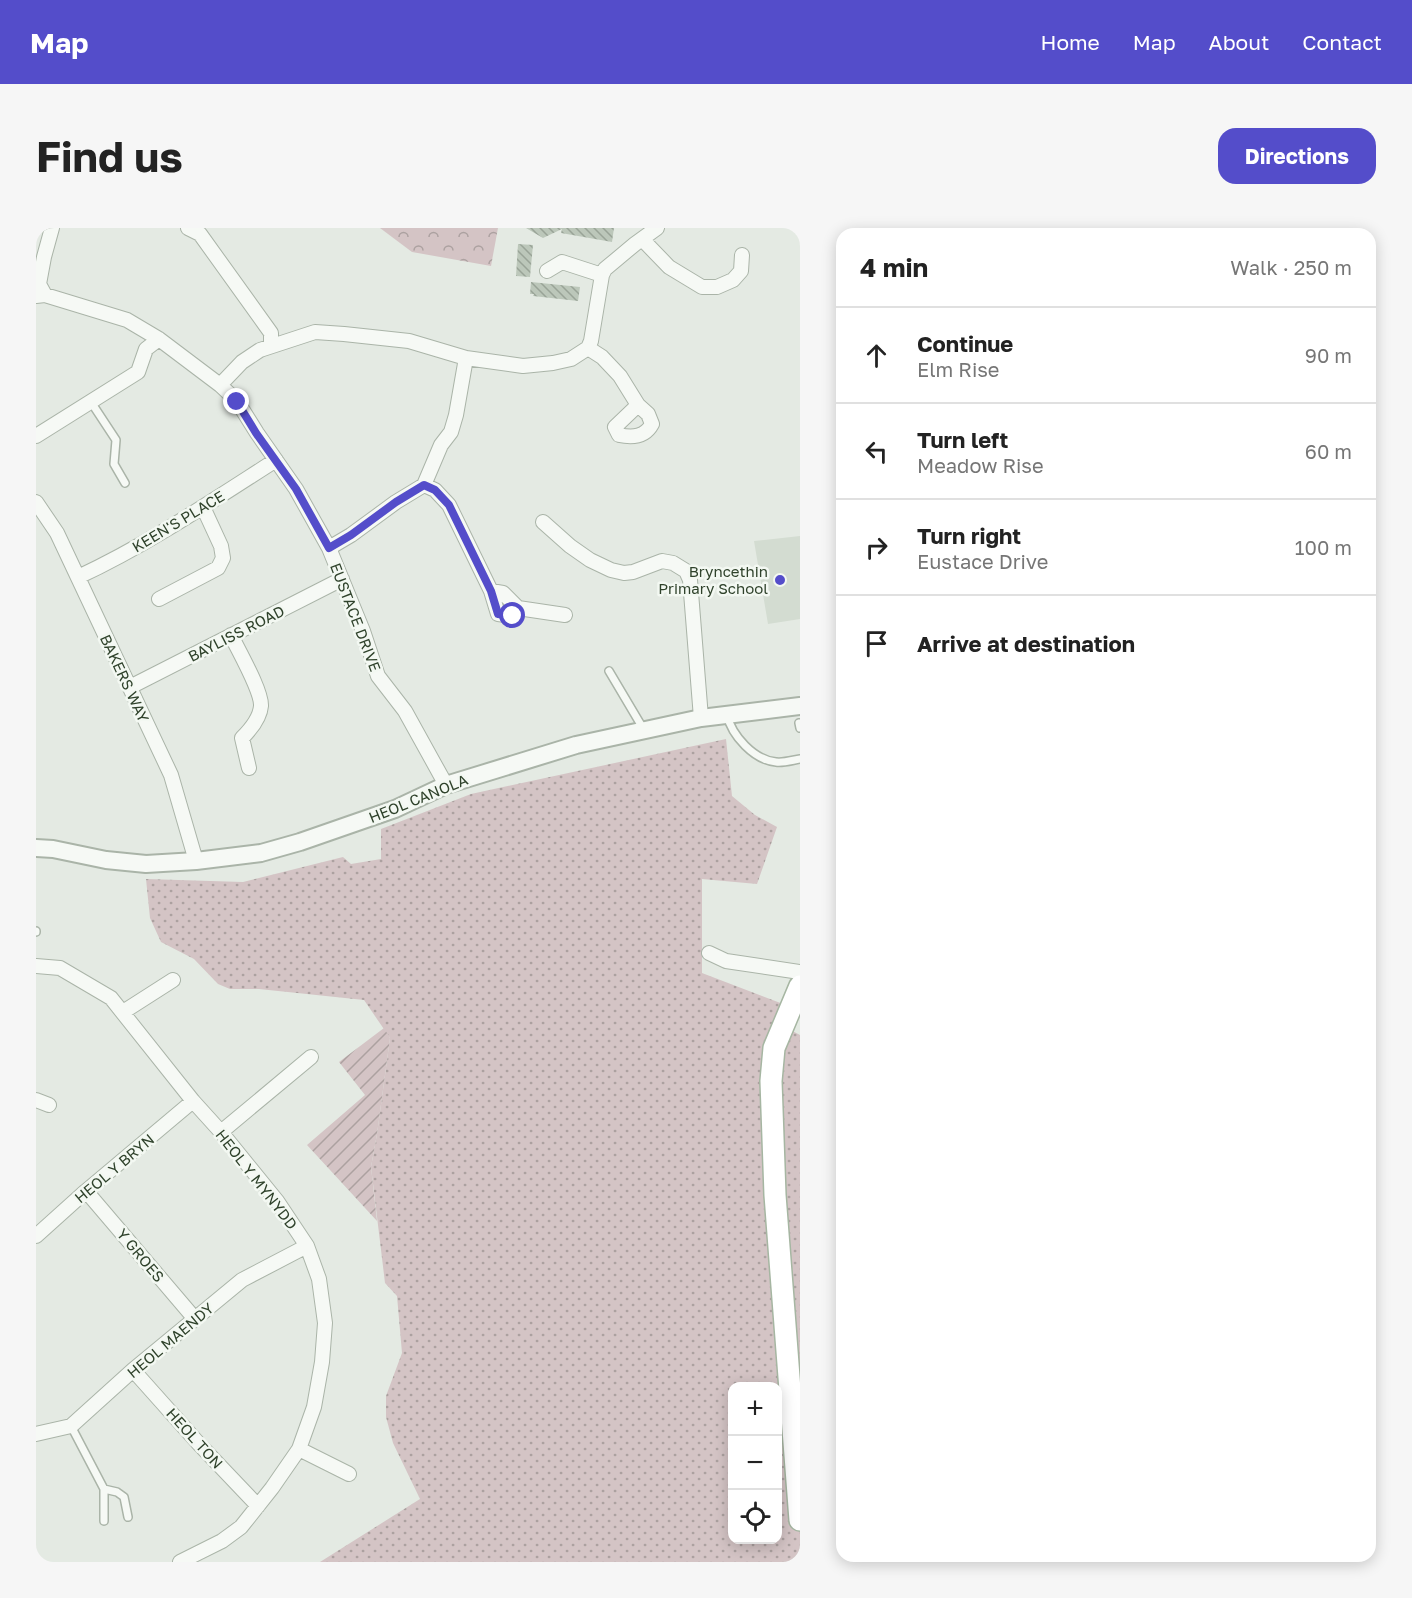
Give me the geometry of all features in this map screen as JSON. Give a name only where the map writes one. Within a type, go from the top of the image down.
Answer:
[{"type":"main road","points":[[800,986],[774,1048],[771,1081],[776,1195],[800,1520]]},
{"type":"street","points":[[41,296],[39,284],[52,228]]},
{"type":"street","points":[[188,228],[200,234],[247,298],[271,333],[271,346]]},
{"type":"street","points":[[220,385],[242,362],[260,350],[315,332],[409,341],[465,358],[523,366],[571,359],[588,348],[591,341],[605,269],[657,228]]},
{"type":"street","points":[[642,239],[669,267],[702,287],[717,287],[733,280],[741,272],[742,255]]},
{"type":"street","points":[[547,271],[562,262],[602,275]]},
{"type":"street","name":"EUSTACE DRIVE","points":[[41,296],[127,320],[159,339],[220,385],[237,402],[296,489],[329,548],[363,631],[378,676],[405,711],[446,785]]},
{"type":"street","points":[[36,436],[138,372],[146,349],[159,339]]},
{"type":"street","points":[[588,348],[602,357],[620,376],[638,405]]},
{"type":"street","points":[[329,548],[424,485],[441,445],[451,432],[456,416],[465,358]]},
{"type":"street","name":"KEEN'S PLACE","points":[[78,577],[108,563],[203,507],[276,460]]},
{"type":"street","points":[[424,485],[435,490],[449,505],[491,591],[498,614],[513,616],[518,608],[565,615]]},
{"type":"street","name":"BAKERS WAY","points":[[36,502],[57,533],[171,775],[196,861]]},
{"type":"street","points":[[159,599],[218,568],[223,558],[221,546],[203,507]]},
{"type":"street","points":[[543,522],[590,560],[611,570],[624,573],[633,572],[662,561],[672,563],[686,571],[690,580],[701,718]]},
{"type":"street","name":"BAYLISS ROAD","points":[[130,687],[342,579]]},
{"type":"street","points":[[231,635],[259,692],[262,704],[259,716],[242,738],[249,768]]},
{"type":"street","name":"HEOL CANOLA","points":[[36,848],[146,864],[261,853],[395,809],[446,785],[576,745],[701,718],[800,706]]},
{"type":"street","points":[[709,953],[726,961],[800,972]]},
{"type":"street","points":[[724,976],[726,961]]},
{"type":"street","name":"HEOL Y MYNYDD","points":[[36,966],[60,968],[111,998],[277,1201],[307,1246],[319,1279],[325,1323],[322,1362],[314,1407],[299,1449],[241,1527],[222,1542],[180,1562]]},
{"type":"street","points":[[123,1012],[172,980]]},
{"type":"street","points":[[221,1132],[310,1058]]},
{"type":"street","name":"HEOL Y BRYN","points":[[36,1236],[193,1101]]},
{"type":"street","name":"Y GROES","points":[[86,1191],[195,1319]]},
{"type":"street","name":"HEOL MAENDY","points":[[36,1434],[71,1426],[133,1370],[242,1280],[307,1246]]},
{"type":"street","name":"HEOL TON","points":[[133,1370],[258,1506]]},
{"type":"street","points":[[299,1449],[349,1474]]},
{"type":"lane","points":[[91,402],[116,440],[114,464],[125,483]]},
{"type":"lane","points":[[609,670],[644,730]]},
{"type":"lane","points":[[727,715],[733,732],[743,745],[766,760],[777,763],[800,759]]},
{"type":"lane","points":[[799,723],[800,728]]},
{"type":"lane","points":[[71,1426],[104,1489],[104,1521]]},
{"type":"lane","points":[[104,1489],[117,1492],[124,1497],[128,1517]]},
{"type":"shaded area","name":"Bryncethin Primary School","points":[[800,536],[800,619],[768,624],[754,541]]},
{"type":"green space","points":[[380,228],[498,228],[491,266],[412,252]]},
{"type":"green space","points":[[726,739],[732,796],[755,815],[777,827],[757,884],[702,879],[702,973],[791,1007],[783,1026],[800,1035],[800,1562],[320,1562],[420,1499],[393,1443],[386,1417],[386,1396],[402,1353],[397,1296],[385,1283],[371,1167],[390,1038],[364,1000],[259,989],[230,989],[218,984],[194,959],[161,942],[150,918],[146,879],[243,882],[343,857],[351,864],[381,859],[381,829],[471,794]]},
{"type":"green space","points":[[384,1028],[390,1038],[371,1167],[377,1221],[307,1145],[365,1095],[339,1062]]},
{"type":"building","points":[[526,228],[614,228],[612,242],[561,233],[562,229],[543,238]]},
{"type":"building","points":[[518,244],[533,245],[530,277],[516,276]]},
{"type":"building","points":[[531,282],[580,287],[578,301],[533,296],[534,294],[530,294]]},
{"type":"place","name":"Bryncethin Primary School","points":[[780,580]]},
{"type":"route","points":[[237,402],[296,489],[329,548],[424,485],[435,490],[449,505],[491,591],[498,614],[513,616]]}]
